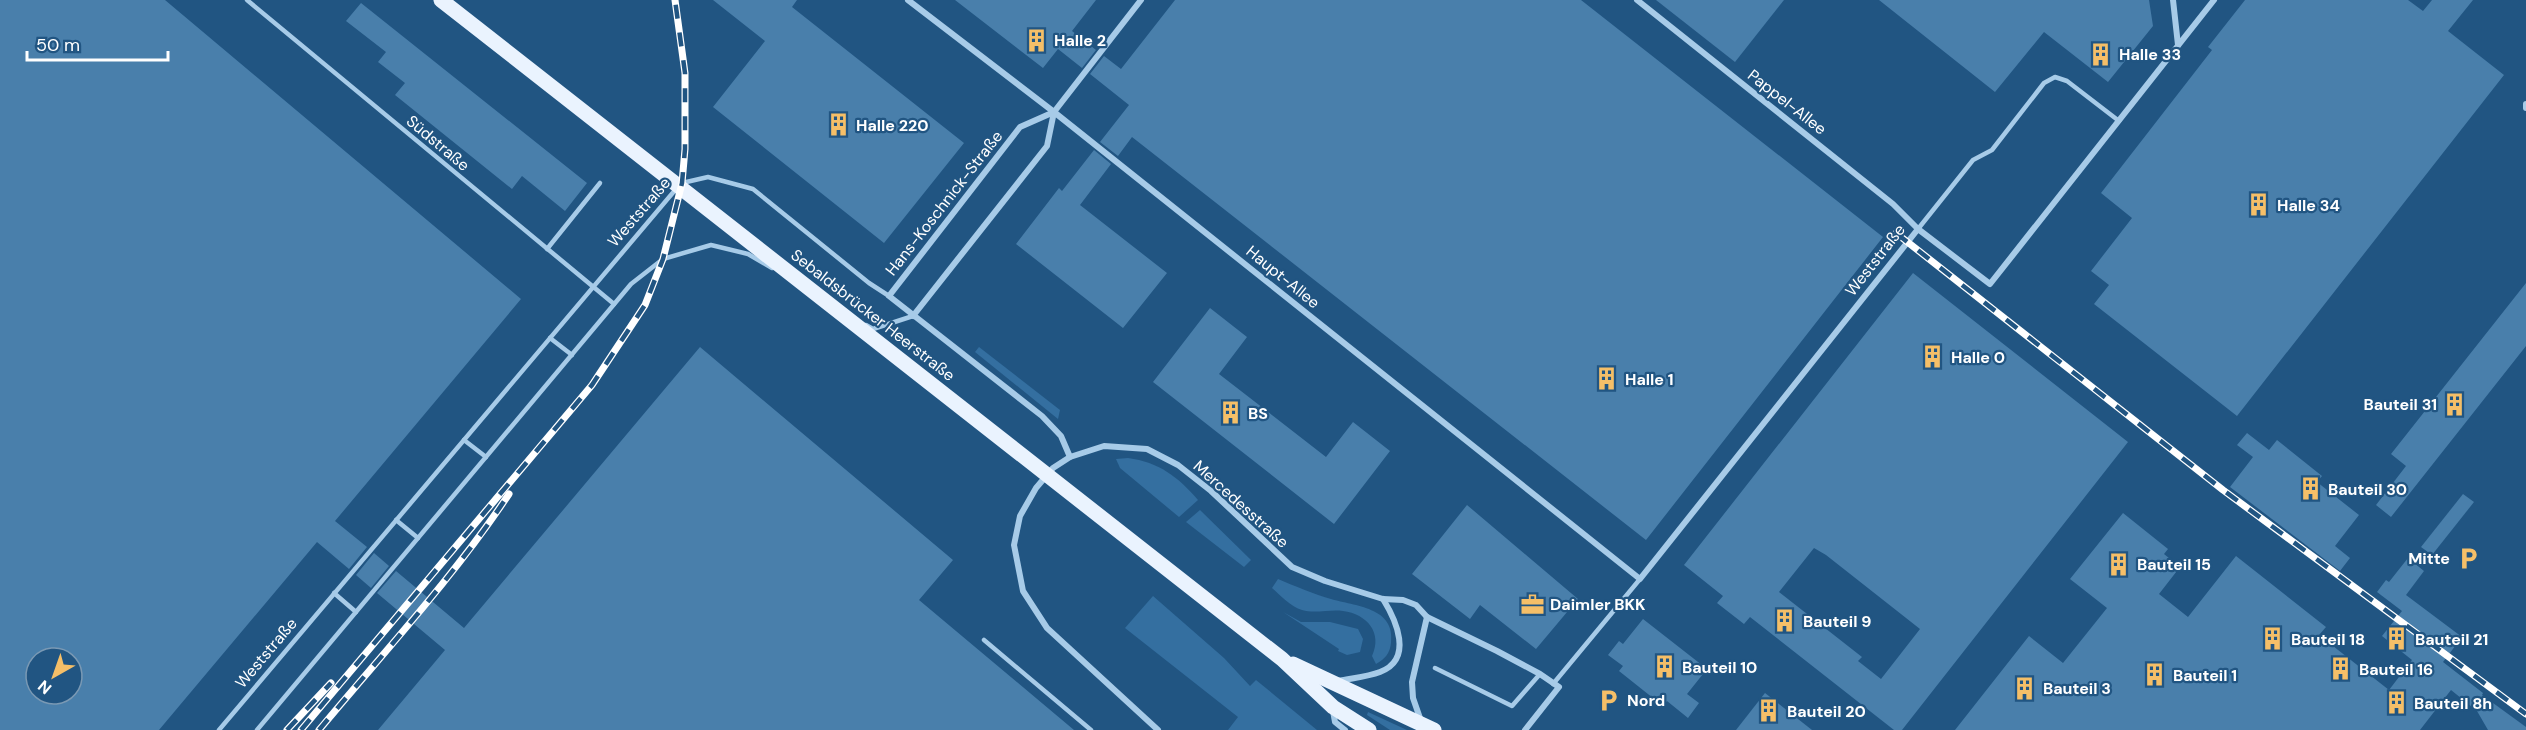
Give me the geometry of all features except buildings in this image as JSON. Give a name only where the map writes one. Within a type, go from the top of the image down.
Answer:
[{"type":"main road","name":"Sebaldsbrücker Heerstraße","points":[[441,0],[1282,659],[1333,707],[1369,730]]},
{"type":"main road","name":"Sebaldsbrücker Heerstraße","points":[[1282,659],[1428,727]]},
{"type":"street","name":"Haupt-Allee","points":[[908,0],[1054,112],[1640,579]]},
{"type":"street","name":"Hans-Koschnick-Straße","points":[[913,316],[1047,146],[1054,112],[1141,0]]},
{"type":"street","name":"Pappel-Allee","points":[[1637,0],[1893,204],[1918,229]]},
{"type":"street","points":[[2173,0],[2178,45]]},
{"type":"street","name":"Weststraße","points":[[1640,579],[1918,229],[1990,284],[2214,0]]},
{"type":"street","name":"Hans-Koschnick-Straße","points":[[889,296],[1020,127],[1054,112]]},
{"type":"street","points":[[889,296],[1042,416],[1061,436],[1070,457]]},
{"type":"street","name":"Mercedesstraße","points":[[1158,730],[1047,628],[1023,591],[1014,546],[1020,516],[1036,488],[1053,468],[1070,457],[1104,446],[1147,449],[1178,465],[1211,491],[1292,567],[1325,581],[1383,599],[1403,600],[1416,605],[1427,617],[1540,674],[1553,684]]},
{"type":"street","points":[[1334,682],[1383,671],[1396,659],[1401,641],[1394,616],[1383,599]]},
{"type":"street","points":[[1427,617],[1412,682],[1413,698],[1428,727]]},
{"type":"street","points":[[1525,730],[1559,687],[1553,684]]},
{"type":"street","points":[[1333,707],[1335,722],[1346,730]]},
{"type":"lane","name":"Südstraße","points":[[247,0],[614,304]]},
{"type":"lane","points":[[1918,229],[1973,160],[1992,150],[2044,83],[2055,76],[2067,81],[2119,121]]},
{"type":"lane","name":"Weststraße","points":[[219,730],[682,183],[708,177],[753,189],[869,283],[889,296]]},
{"type":"lane","points":[[547,249],[600,183]]},
{"type":"lane","points":[[257,730],[631,284],[663,259],[711,245],[748,254],[873,329],[913,316]]},
{"type":"lane","points":[[550,338],[572,355]]},
{"type":"lane","points":[[464,440],[486,457]]},
{"type":"lane","points":[[396,520],[418,538]]},
{"type":"lane","points":[[1553,684],[1640,579]]},
{"type":"lane","points":[[334,593],[356,612]]},
{"type":"lane","points":[[984,640],[1091,730]]},
{"type":"lane","points":[[1435,668],[1512,706],[1540,674]]},
{"type":"shaded area","points":[[979,347],[1060,410],[1058,419],[975,352]]},
{"type":"shaded area","points":[[1128,458],[1149,463],[1167,472],[1183,484],[1198,500],[1179,517],[1120,468],[1116,459]]},
{"type":"shaded area","points":[[1200,510],[1251,560],[1244,567],[1186,522]]},
{"type":"shaded area","points":[[1278,579],[1324,597],[1372,610],[1380,615],[1387,622],[1391,631],[1390,650],[1376,664],[1372,656],[1375,648],[1374,632],[1366,620],[1343,611],[1312,612],[1298,608],[1272,588]]},
{"type":"shaded area","points":[[1153,596],[1224,658],[1250,686],[1256,680],[1317,730],[1228,730],[1238,717],[1125,628]]},
{"type":"shaded area","points":[[1283,612],[1301,622],[1330,622],[1358,629],[1363,639],[1360,652],[1347,655],[1338,651],[1339,649]]},
{"type":"shaded area","points":[[1368,712],[1407,730],[1390,730],[1367,715]]},
{"type":"railway","points":[[301,730],[592,385],[645,305],[663,259],[682,183],[685,149],[685,73],[675,0]]},
{"type":"railway","points":[[1896,233],[2223,490],[2526,714]]},
{"type":"railway","points":[[319,730],[417,615],[465,555],[509,494]]},
{"type":"railway","points":[[287,730],[331,683]]},
{"type":"place","name":"Halle 2","points":[[1036,40]]},
{"type":"place","name":"Halle 33","points":[[2101,54]]},
{"type":"place","name":"Halle 220","points":[[838,125]]},
{"type":"place","name":"Halle 34","points":[[2259,205]]},
{"type":"place","name":"Halle 0","points":[[1933,357]]},
{"type":"place","name":"Halle 1","points":[[1607,379]]},
{"type":"place","name":"Bauteil 31","points":[[2455,404]]},
{"type":"place","name":"BS","points":[[1230,413]]},
{"type":"place","name":"Bauteil 30","points":[[2310,489]]},
{"type":"place","name":"Mitte","points":[[2468,558]]},
{"type":"place","name":"Bauteil 15","points":[[2119,564]]},
{"type":"place","name":"Daimler BKK","points":[[1532,604]]},
{"type":"place","name":"Bauteil 9","points":[[1785,621]]},
{"type":"place","name":"Bauteil 18","points":[[2273,639]]},
{"type":"place","name":"Bauteil 21","points":[[2397,639]]},
{"type":"place","name":"Bauteil 10","points":[[1664,667]]},
{"type":"place","name":"Bauteil 16","points":[[2341,669]]},
{"type":"place","name":"Bauteil 1","points":[[2155,675]]},
{"type":"place","name":"Bauteil 3","points":[[2025,688]]},
{"type":"place","name":"Nord","points":[[1609,700]]},
{"type":"place","name":"Bauteil 8h","points":[[2396,703]]},
{"type":"place","name":"Bauteil 20","points":[[1769,711]]}]
